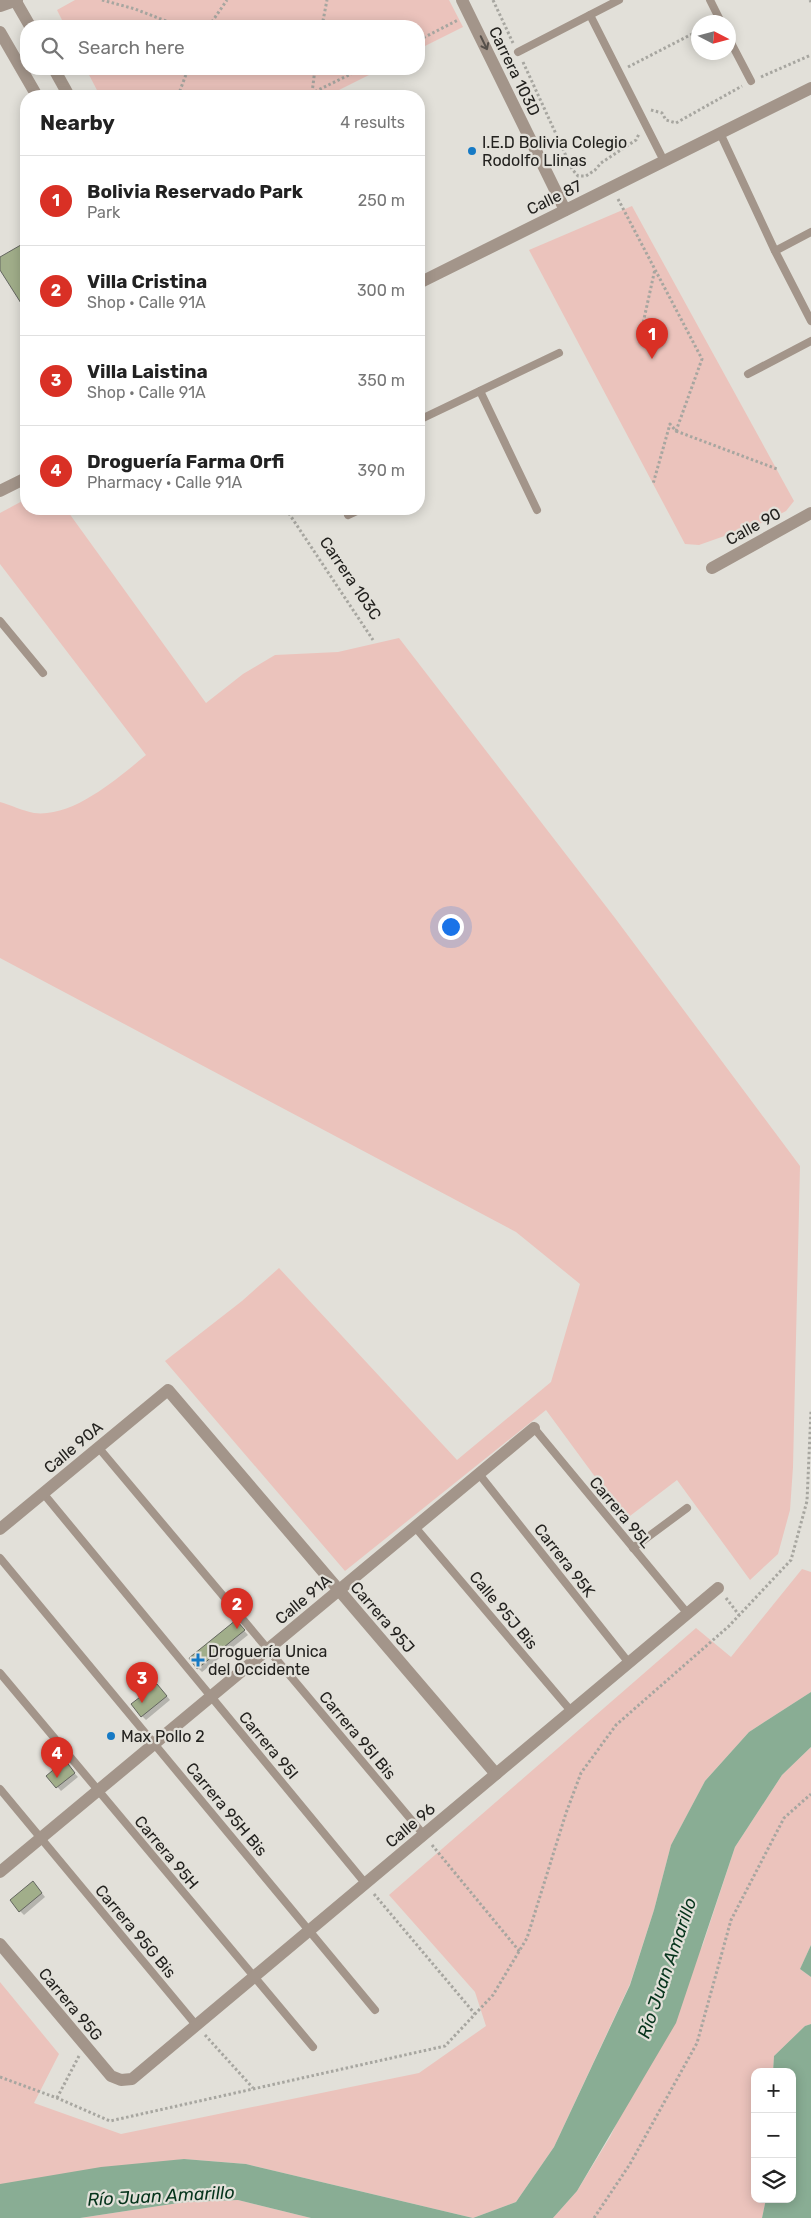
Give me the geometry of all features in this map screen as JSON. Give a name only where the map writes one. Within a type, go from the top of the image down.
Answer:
[{"type":"street","points":[[0,6],[16,0],[27,20]]},
{"type":"street","name":"Carrera 103D","points":[[462,0],[565,210]]},
{"type":"street","points":[[0,32],[20,67]]},
{"type":"street","points":[[25,75],[34,90]]},
{"type":"street","points":[[57,75],[66,90]]},
{"type":"street","name":"Calle 87","points":[[425,280],[811,88]]},
{"type":"street","points":[[0,491],[20,481]]},
{"type":"street","name":"Calle 90","points":[[712,568],[811,513]]},
{"type":"street","name":"Calle 90A","points":[[0,1529],[168,1390]]},
{"type":"street","name":"Carrera 95J","points":[[168,1390],[496,1774]]},
{"type":"street","name":"Calle 91A","points":[[0,1872],[534,1428]]},
{"type":"street","name":"Calle 96","points":[[121,2080],[132,2079],[718,1588]]},
{"type":"street","name":"Carrera 95G","points":[[0,1944],[111,2076],[121,2080]]},
{"type":"lane","points":[[518,52],[619,0]]},
{"type":"lane","points":[[710,0],[718,15]]},
{"type":"lane","points":[[590,15],[664,161]]},
{"type":"lane","points":[[736,53],[751,82]]},
{"type":"lane","points":[[720,133],[775,251],[811,321]]},
{"type":"lane","points":[[775,251],[811,232]]},
{"type":"lane","points":[[748,374],[811,341]]},
{"type":"lane","points":[[425,417],[559,353]]},
{"type":"lane","points":[[480,391],[537,510]]},
{"type":"lane","points":[[0,621],[43,673]]},
{"type":"lane","name":"Carrera 95L","points":[[534,1428],[688,1614]]},
{"type":"lane","name":"Carrera 95I Bis","points":[[98,1447],[424,1834]]},
{"type":"lane","name":"Carrera 95K","points":[[479,1474],[629,1663]]},
{"type":"lane","name":"Carrera 95I","points":[[43,1493],[365,1883]]},
{"type":"lane","points":[[633,1548],[687,1508]]},
{"type":"lane","name":"Calle 95J Bis","points":[[415,1527],[571,1711]]},
{"type":"lane","name":"Carrera 95H Bis","points":[[0,1558],[375,2010]]},
{"type":"lane","name":"Carrera 95H","points":[[0,1673],[313,2047]]},
{"type":"lane","name":"Carrera 95G Bis","points":[[0,1789],[196,2025]]},
{"type":"path","points":[[102,0],[135,9],[163,20]]},
{"type":"path","points":[[213,20],[227,0]]},
{"type":"path","points":[[323,20],[326,0]]},
{"type":"path","points":[[425,37],[470,14]]},
{"type":"path","points":[[619,71],[691,35]]},
{"type":"path","points":[[180,90],[186,75]]},
{"type":"path","points":[[312,90],[314,75]]},
{"type":"path","points":[[320,90],[349,75]]},
{"type":"path","points":[[612,187],[702,359],[676,431]]},
{"type":"path","points":[[640,337],[655,269]]},
{"type":"path","points":[[653,484],[670,424],[676,431],[776,469]]},
{"type":"path","name":"Carrera 103C","points":[[290,515],[373,640]]},
{"type":"path","points":[[0,2077],[57,2098],[110,2121],[445,2046],[494,1994],[527,1938],[566,1813],[581,1773],[616,1725],[739,1615],[790,1560],[807,1501],[811,1411]]},
{"type":"path","points":[[718,1588],[739,1615]]},
{"type":"path","points":[[594,2218],[630,2164],[697,2042],[731,1920],[784,1818],[811,1794]]},
{"type":"path","points":[[424,1834],[520,1952]]},
{"type":"path","points":[[365,1883],[475,2014]]},
{"type":"path","points":[[196,2025],[253,2088]]},
{"type":"path","points":[[57,2098],[85,2045]]},
{"type":"shaded area","points":[[75,0],[449,0],[463,27],[425,46],[425,20],[62,20],[57,10]]},
{"type":"shaded area","points":[[89,75],[369,75],[339,90],[97,90]]},
{"type":"shaded area","points":[[632,206],[794,501],[786,511],[767,521],[699,545],[685,544],[529,250]]},
{"type":"shaded area","points":[[20,502],[20,515],[70,515],[206,703],[243,674],[275,655],[338,652],[399,638],[615,918],[800,1166],[793,1467],[790,1510],[778,1554],[750,1580],[677,1480],[626,1519],[546,1410],[345,1571],[165,1361],[242,1301],[279,1268],[457,1460],[551,1382],[580,1284],[516,1232],[0,958],[0,802],[34,813],[49,813],[64,809],[79,803],[109,785],[146,755],[0,564],[0,513]]},
{"type":"shaded area","points":[[802,1569],[811,1572],[811,1692],[749,1732],[705,1781],[671,1845],[654,1910],[630,1984],[554,2147],[516,2202],[473,2218],[246,2164],[184,2159],[0,2186],[0,1982],[59,2054],[34,2103],[121,2134],[419,2073],[486,2026],[475,1992],[389,1895],[696,1628],[731,1657]]},
{"type":"shaded area","points":[[811,1747],[811,1945],[800,1969],[811,1977],[811,2024],[805,2026],[774,2056],[773,2068],[751,2068],[751,2203],[765,2203],[762,2218],[553,2218],[577,2191],[610,2137],[703,1944],[735,1847],[782,1775]]},
{"type":"shaded area","points":[[238,2200],[311,2218],[80,2218],[185,2202]]},
{"type":"water","name":"Río Juan Amarillo","points":[[811,1692],[811,1747],[782,1775],[735,1847],[676,2023],[577,2191],[553,2218],[473,2218],[516,2202],[554,2147],[630,1985],[654,1910],[671,1845],[705,1781],[749,1732]]},
{"type":"water","points":[[811,1945],[811,1977],[800,1969]]},
{"type":"water","points":[[811,2024],[811,2218],[762,2218],[765,2203],[796,2203],[796,2068],[773,2068],[774,2056],[805,2026]]},
{"type":"water","name":"Río Juan Amarillo","points":[[184,2159],[246,2164],[473,2218],[311,2218],[238,2200],[185,2202],[80,2218],[0,2218],[0,2184],[101,2167]]},
{"type":"building","points":[[20,245],[20,302],[0,270],[0,257]]},
{"type":"building","points":[[236,1620],[245,1630],[197,1669],[189,1658]]},
{"type":"building","points":[[157,1684],[167,1696],[141,1717],[131,1704]]},
{"type":"building","points":[[65,1760],[75,1773],[56,1788],[46,1776]]},
{"type":"building","points":[[33,1881],[42,1893],[19,1912],[10,1900]]},
{"type":"place","name":"I.E.D Bolivia Colegio Rodolfo Llinas","points":[[472,151]]},
{"type":"place","name":"Bolivia Reservado Park","points":[[652,359]]},
{"type":"place","name":"Villa Cristina","points":[[237,1629]]},
{"type":"place","name":"Droguería Unica del Occidente","points":[[198,1660]]},
{"type":"place","name":"Villa Laistina","points":[[142,1703]]},
{"type":"place","name":"Max Pollo 2","points":[[111,1736]]},
{"type":"place","name":"Droguería Farma Orfi","points":[[57,1778]]}]
